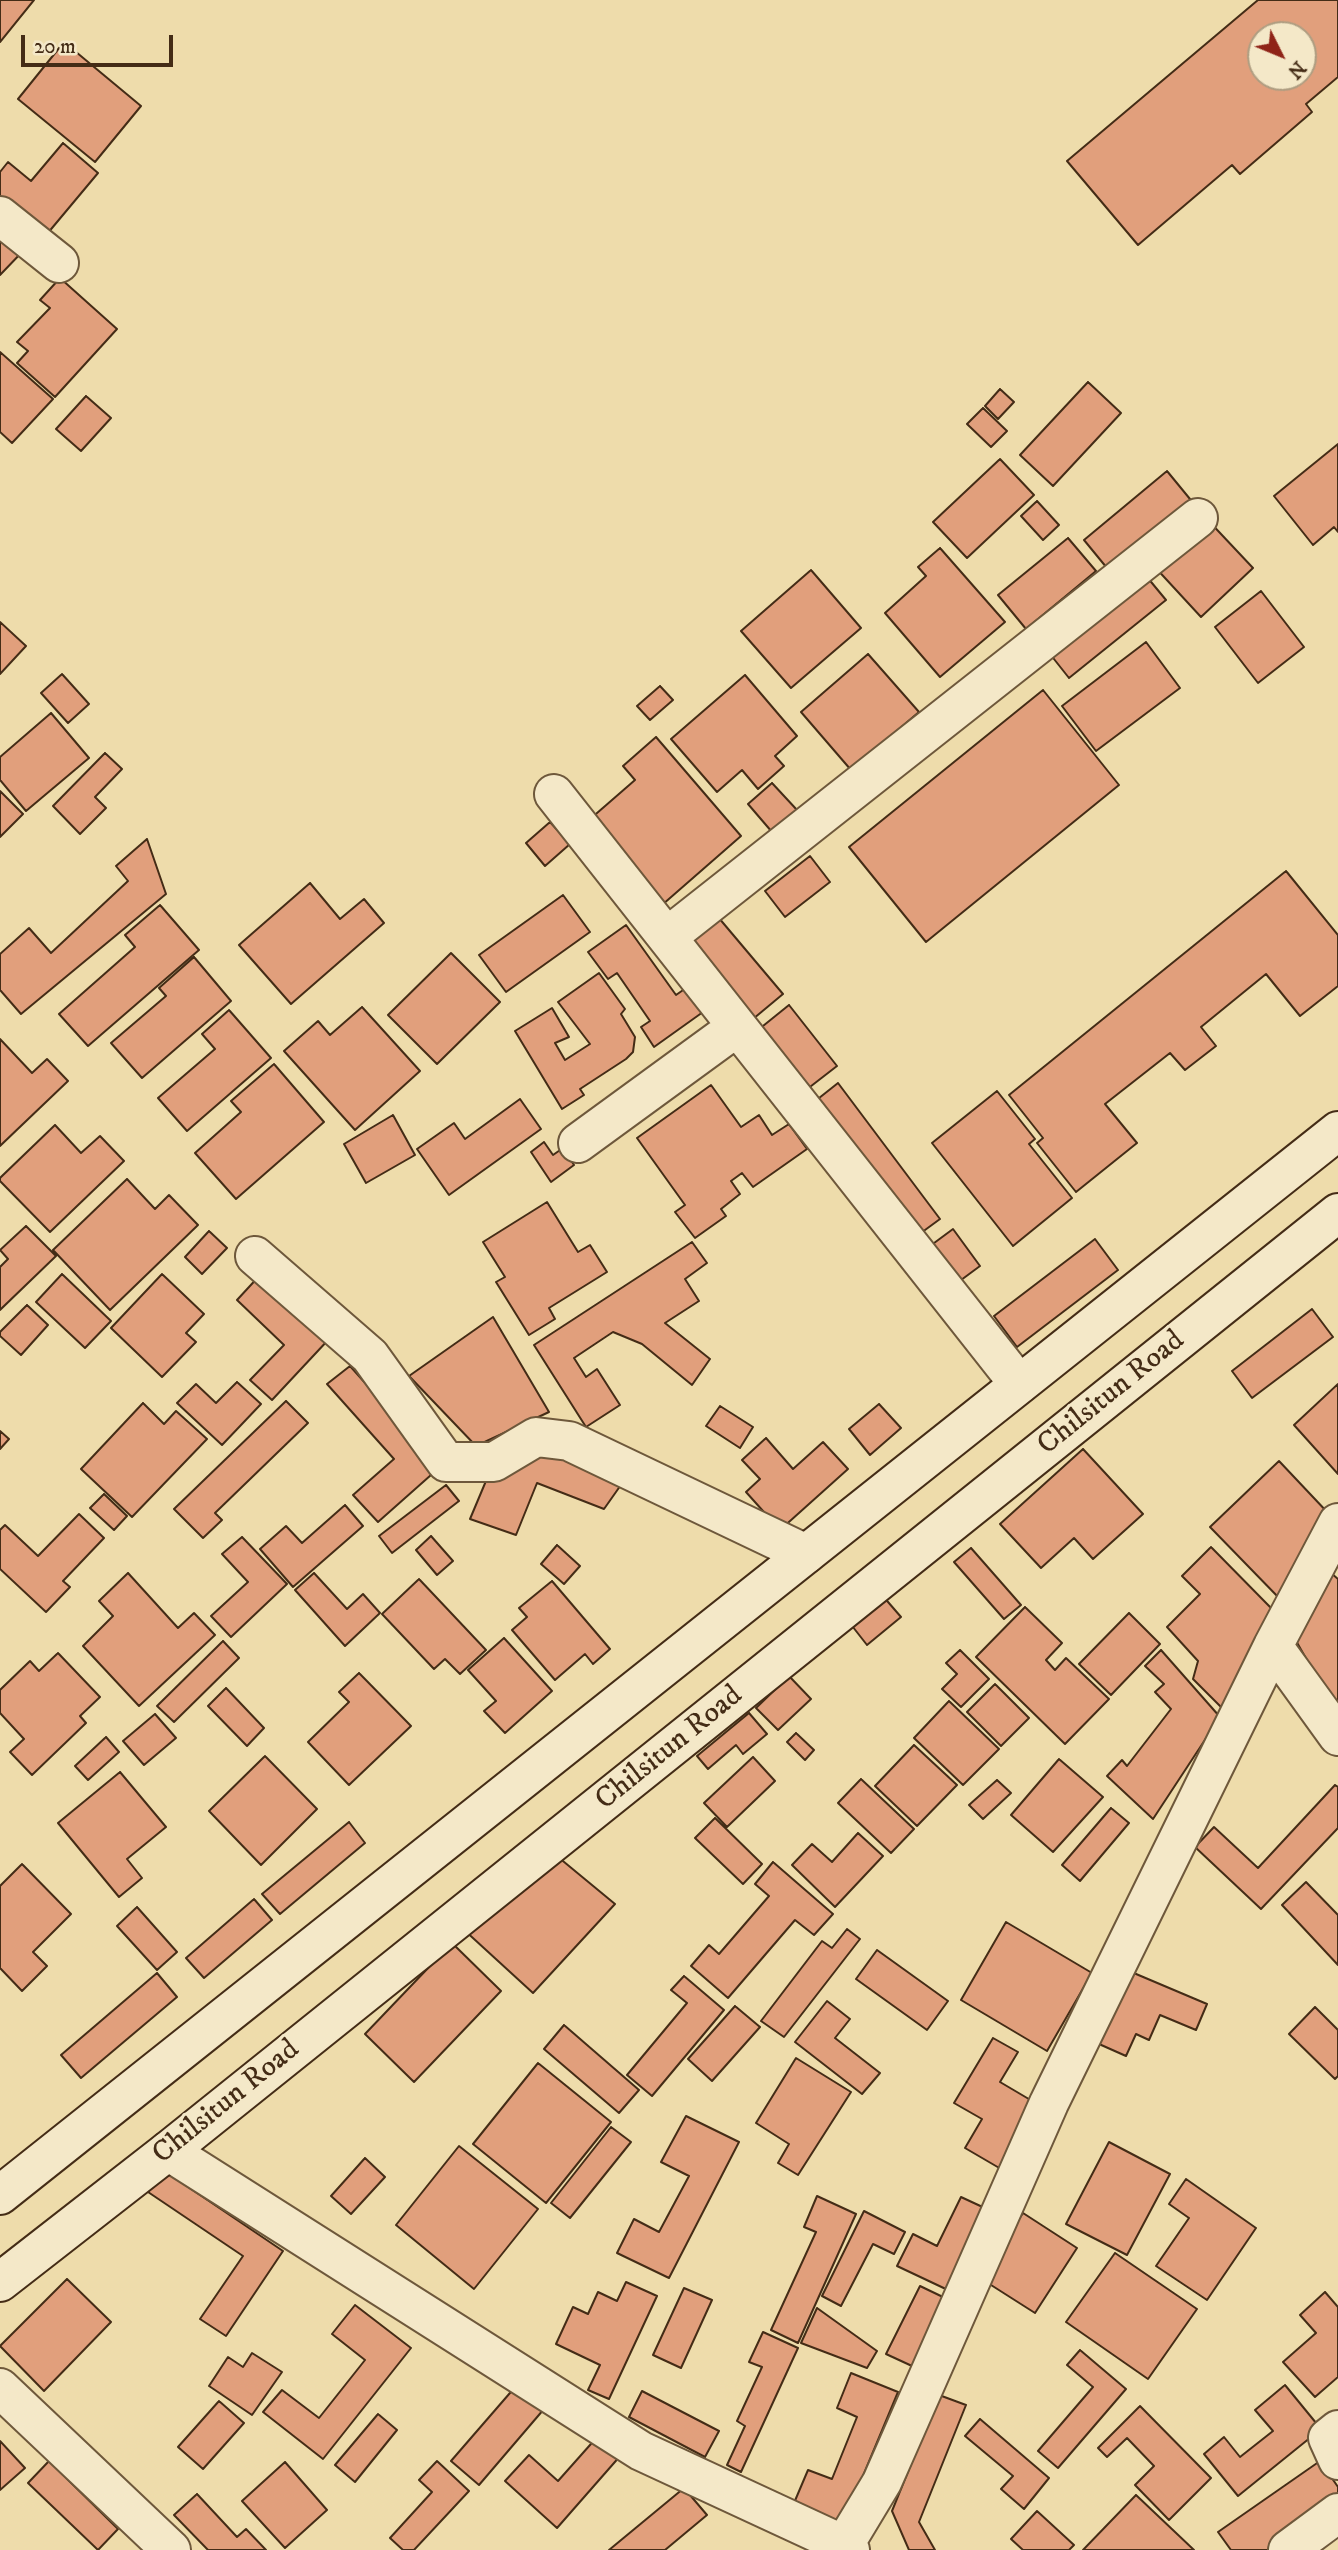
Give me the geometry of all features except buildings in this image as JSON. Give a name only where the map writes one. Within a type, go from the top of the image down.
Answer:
[{"type":"street","points":[[0,216],[59,264]]},
{"type":"street","points":[[667,937],[1198,518]]},
{"type":"street","points":[[554,794],[1019,1384]]},
{"type":"street","points":[[578,1143],[737,1027]]},
{"type":"street","points":[[0,2194],[1338,1131]]},
{"type":"street","name":"Chilsitun Road","points":[[0,2282],[168,2151],[1338,1213]]},
{"type":"street","points":[[255,1256],[370,1356],[446,1462],[494,1462],[536,1437],[569,1441],[806,1553]]},
{"type":"street","points":[[168,2151],[641,2451],[847,2547],[882,2482],[1049,2103],[1273,1646],[1338,1523]]},
{"type":"street","points":[[1273,1646],[1338,1736]]},
{"type":"street","points":[[0,2388],[171,2550]]},
{"type":"street","points":[[1338,2430],[1328,2438],[1338,2460]]},
{"type":"street","points":[[1288,2550],[1338,2513]]}]
